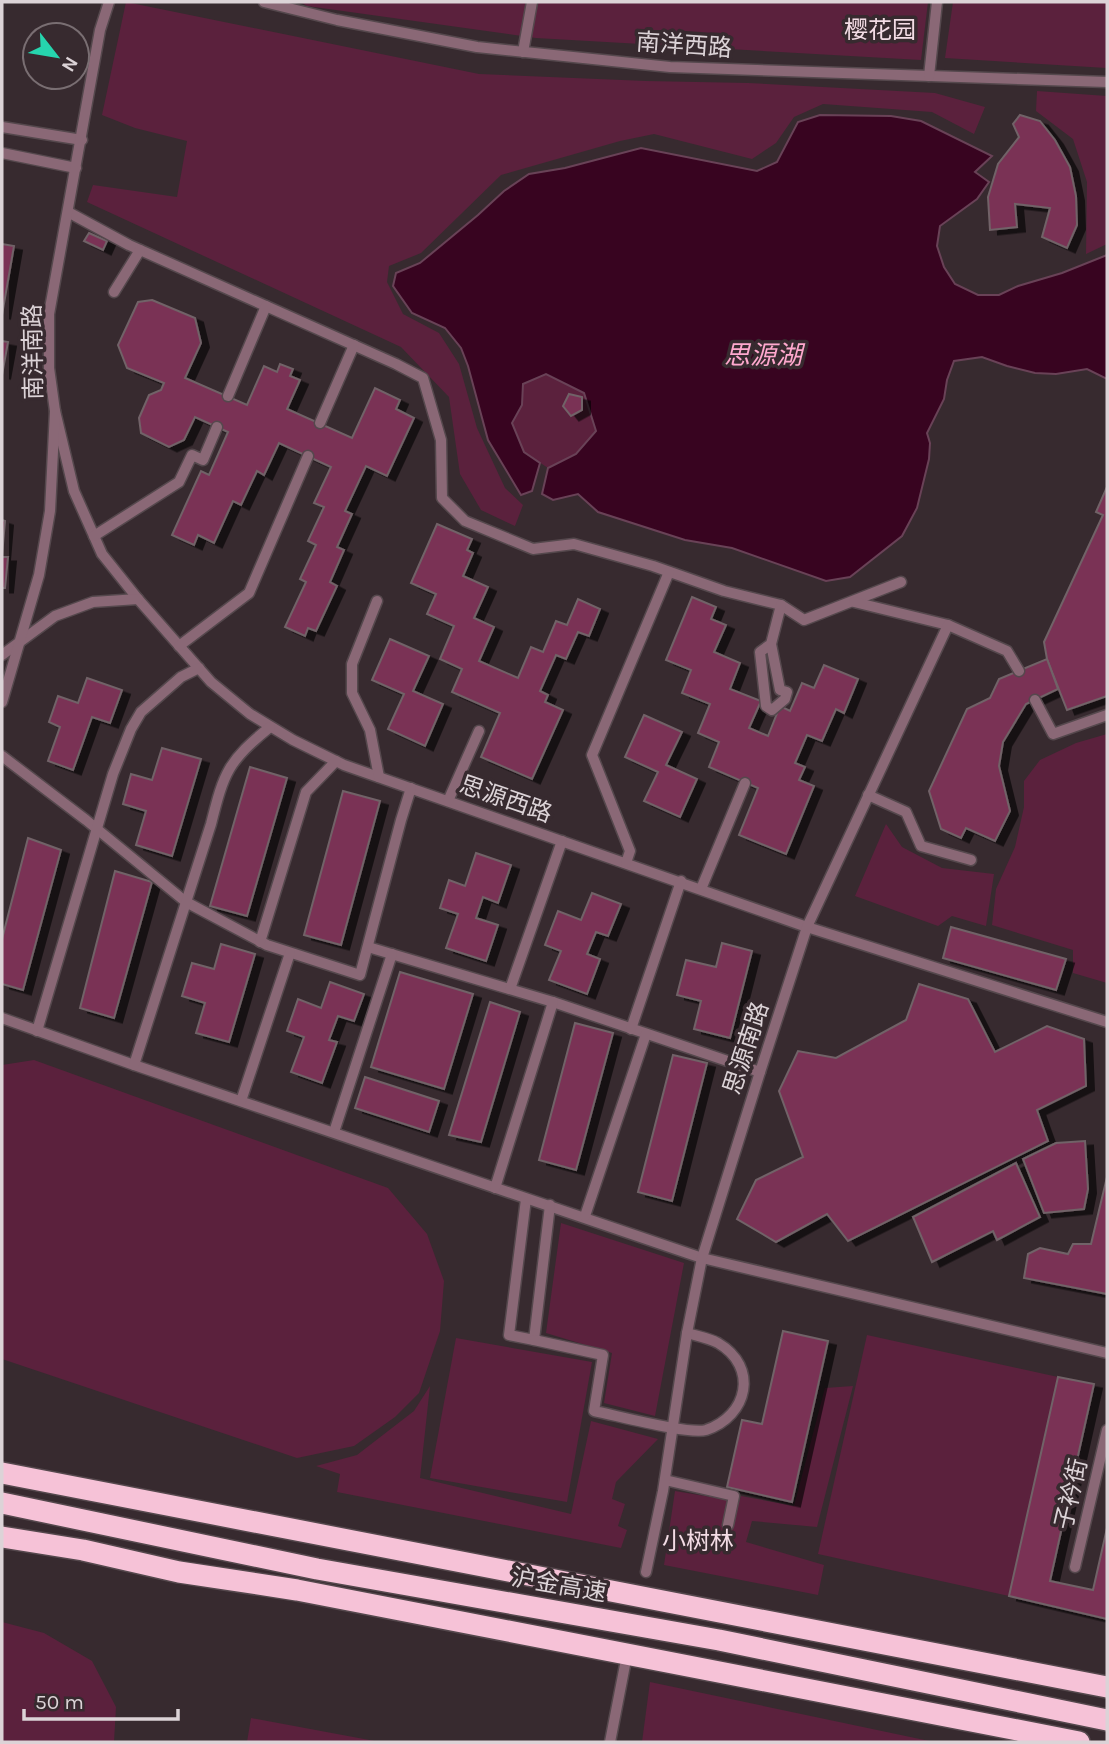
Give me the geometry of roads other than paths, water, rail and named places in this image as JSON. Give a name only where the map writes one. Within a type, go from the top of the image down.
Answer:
[{"type":"highway","name":"沪金高速","points":[[2,1473],[1107,1687]]},
{"type":"highway","name":"沪金高速","points":[[2,1503],[317,1569],[719,1640],[1106,1719]]},
{"type":"highway","points":[[2,1537],[83,1550],[179,1572],[324,1595],[1079,1742]]},
{"type":"lane","name":"南洋南路","points":[[2,702],[39,575],[48,524],[55,411],[49,368],[49,314],[100,30],[109,2]]},
{"type":"lane","name":"南洋西路","points":[[264,2],[337,20],[477,47],[670,67],[1107,82]]},
{"type":"lane","points":[[523,52],[532,2]]},
{"type":"lane","points":[[929,76],[937,2]]},
{"type":"lane","points":[[2,127],[82,140]]},
{"type":"lane","points":[[2,153],[76,168]]},
{"type":"lane","points":[[68,212],[140,250],[424,378],[441,440],[442,498],[465,521],[533,549],[574,544],[670,572],[724,591],[781,605],[804,620],[901,582]]},
{"type":"lane","points":[[114,292],[140,250]]},
{"type":"lane","points":[[228,396],[266,306]]},
{"type":"lane","points":[[320,423],[354,345]]},
{"type":"lane","name":"思源西路","points":[[55,411],[75,491],[102,554],[211,682],[250,714],[271,727],[336,761],[379,777],[807,927],[1107,1022]]},
{"type":"lane","points":[[94,536],[179,482],[192,455],[203,460],[217,427]]},
{"type":"lane","points":[[179,646],[249,593],[308,456]]},
{"type":"lane","points":[[626,863],[630,852],[593,755],[670,572]]},
{"type":"lane","points":[[2,655],[55,616],[93,601],[138,599]]},
{"type":"lane","points":[[377,601],[352,664],[352,693],[370,730],[379,777]]},
{"type":"lane","points":[[853,602],[948,625],[1007,651],[1019,671]]},
{"type":"lane","points":[[771,644],[760,652],[766,706],[772,710],[785,699],[787,692],[780,690],[771,644],[781,605]]},
{"type":"lane","name":"思源南路","points":[[646,1572],[665,1480],[687,1333],[702,1258],[760,1072],[807,927],[948,625]]},
{"type":"lane","points":[[37,1031],[113,774],[131,729],[141,712],[181,677],[199,668]]},
{"type":"lane","points":[[1035,700],[1052,734],[1107,715]]},
{"type":"lane","points":[[134,1065],[211,824],[221,783],[233,761],[271,727]]},
{"type":"lane","points":[[448,801],[479,731]]},
{"type":"lane","points":[[2,756],[186,902],[260,942],[360,975],[411,788]]},
{"type":"lane","points":[[260,942],[306,792],[336,761]]},
{"type":"lane","points":[[701,889],[746,783]]},
{"type":"lane","points":[[869,795],[906,812],[921,846],[971,860]]},
{"type":"lane","points":[[510,989],[562,841]]},
{"type":"lane","points":[[631,1029],[681,881]]},
{"type":"lane","points":[[368,947],[553,1002],[760,1072]]},
{"type":"lane","points":[[241,1101],[290,953]]},
{"type":"lane","points":[[334,1132],[392,954]]},
{"type":"lane","points":[[495,1188],[553,1002]]},
{"type":"lane","points":[[2,1018],[702,1258],[1107,1353]]},
{"type":"lane","points":[[584,1216],[646,1034]]},
{"type":"lane","points":[[526,1199],[509,1335],[603,1355],[594,1411],[673,1428],[704,1431],[723,1421],[740,1404],[745,1380],[739,1363],[719,1344],[687,1333]]},
{"type":"lane","points":[[534,1340],[551,1205]]},
{"type":"lane","name":"子衿街","points":[[1075,1567],[1107,1430]]},
{"type":"lane","points":[[665,1480],[734,1496],[728,1525]]},
{"type":"lane","points":[[610,1742],[625,1664]]},
{"type":"water","name":"思源湖","points":[[820,115],[891,116],[921,121],[992,156],[975,172],[989,182],[977,199],[940,226],[937,246],[944,267],[955,284],[978,295],[999,295],[1107,255],[1107,379],[1087,369],[1056,374],[1035,373],[982,357],[954,361],[944,399],[927,433],[930,443],[929,459],[917,508],[902,536],[850,577],[826,581],[732,548],[685,540],[598,512],[578,494],[553,500],[542,494],[548,468],[576,454],[596,431],[584,393],[546,374],[523,384],[522,405],[512,423],[524,452],[540,463],[532,491],[521,495],[488,440],[461,348],[445,328],[412,313],[393,286],[396,273],[420,263],[504,191],[529,174],[565,168],[641,148],[757,171],[777,162],[798,122]]},
{"type":"park label","name":"樱花园","points":[[880,30]]},
{"type":"park label","name":"小树林","points":[[698,1541]]}]
